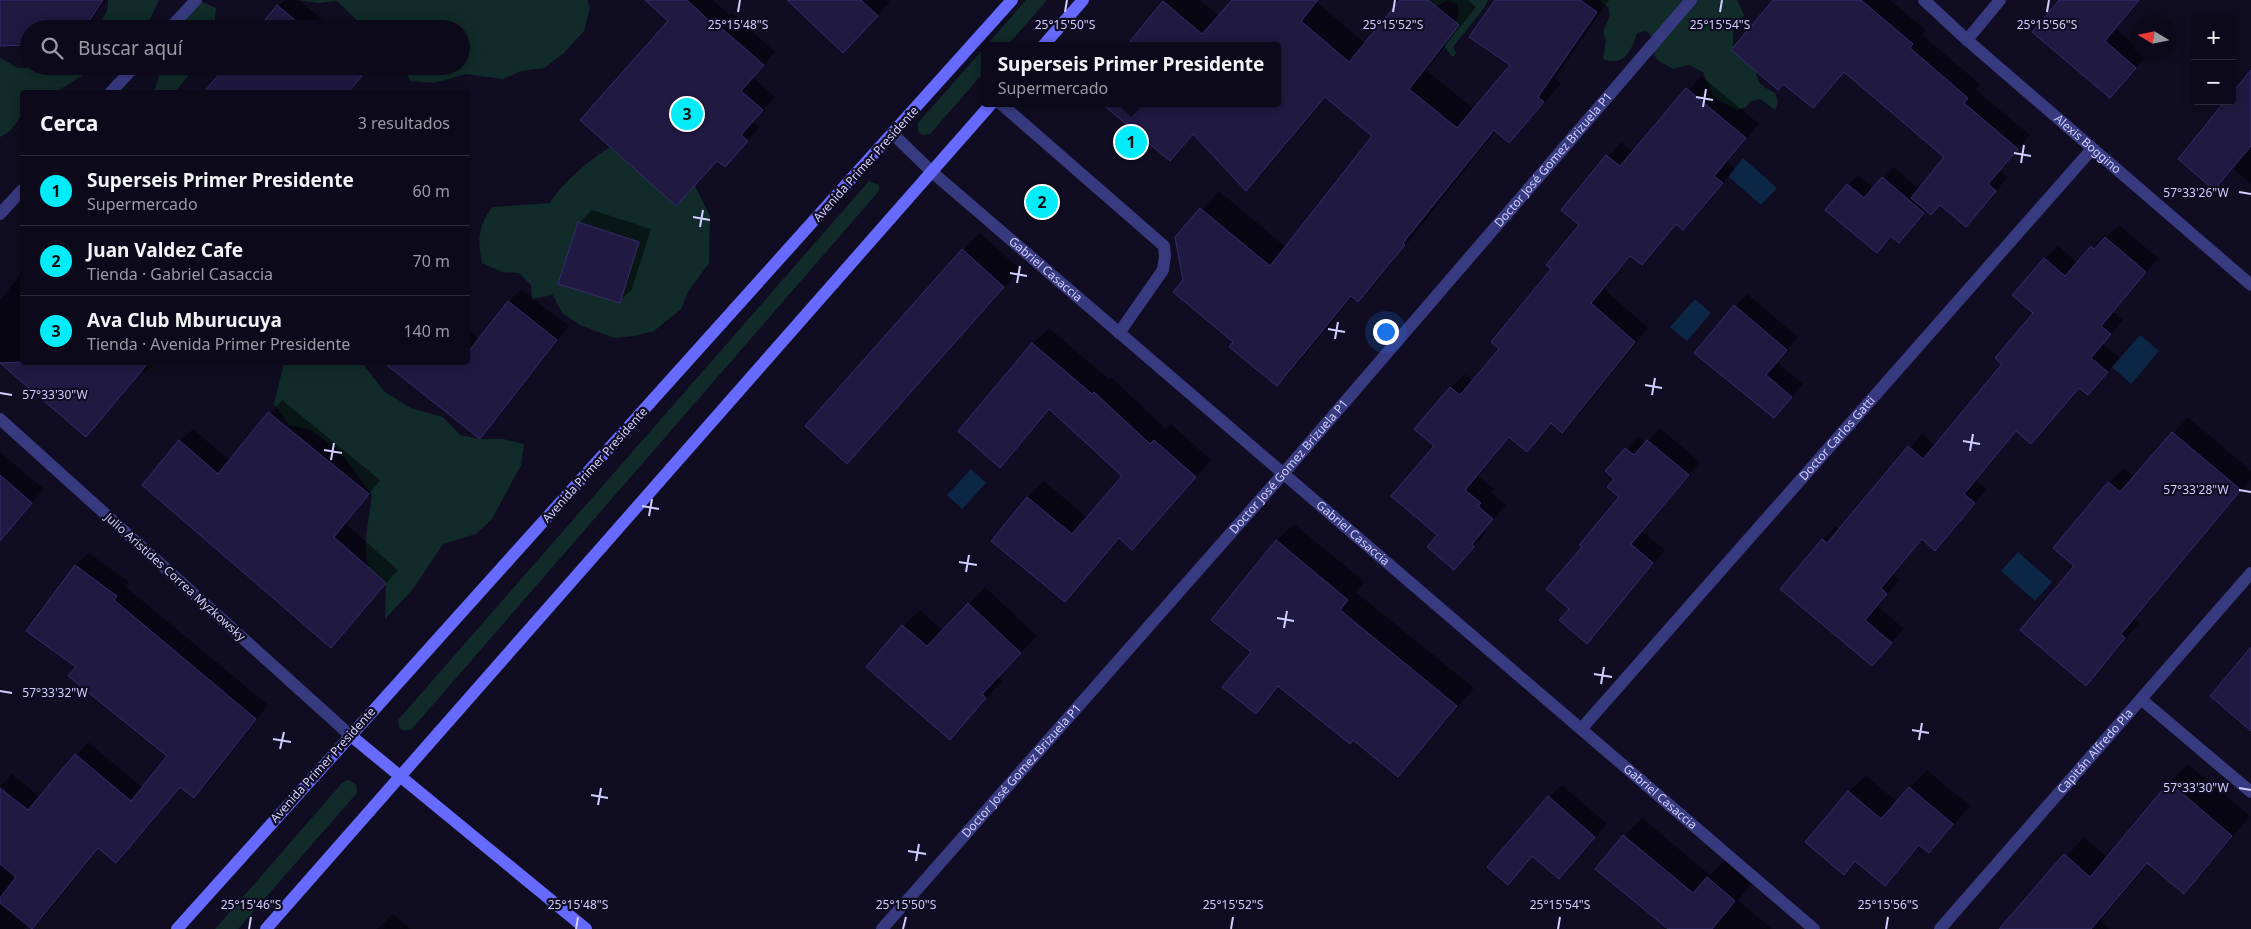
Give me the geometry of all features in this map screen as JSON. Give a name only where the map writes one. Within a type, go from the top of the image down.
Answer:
[{"type":"main road","name":"Avenida Primer Presidente","points":[[177,929],[1012,0]]},
{"type":"main road","points":[[1046,42],[1083,0]]},
{"type":"main road","points":[[266,929],[989,107]]},
{"type":"main road","points":[[350,735],[586,929]]},
{"type":"street","points":[[177,20],[196,0]]},
{"type":"street","name":"Doctor José Gomez Brizuela P1","points":[[882,929],[1282,475],[1691,0]]},
{"type":"street","name":"Alexis Boggino","points":[[1924,0],[2092,149],[2251,284]]},
{"type":"street","points":[[1967,40],[2000,0]]},
{"type":"street","points":[[113,90],[127,75]]},
{"type":"street","points":[[1005,107],[1164,246],[1163,270],[1119,333]]},
{"type":"street","name":"Gabriel Casaccia","points":[[893,134],[932,172],[1282,475],[1582,728],[1814,929]]},
{"type":"street","name":"Doctor Carlos Gatti","points":[[1582,728],[2092,149]]},
{"type":"street","points":[[0,214],[20,192]]},
{"type":"street","name":"Julio Aristides Correa Myzkowsky","points":[[0,419],[350,735]]},
{"type":"street","name":"Capitán Alfredo Pla","points":[[1940,929],[2251,573]]},
{"type":"street","points":[[2142,700],[2251,792]]},
{"type":"green space","points":[[108,0],[159,0],[149,20],[102,20],[108,8]]},
{"type":"green space","points":[[198,0],[216,8],[215,20],[182,20]]},
{"type":"green space","points":[[298,0],[587,0],[590,7],[584,31],[564,53],[544,68],[521,71],[503,79],[470,75],[470,20],[357,20],[337,1],[318,3]]},
{"type":"green space","points":[[1026,0],[1047,0],[1010,42],[989,42]]},
{"type":"green space","points":[[1413,0],[1448,0],[1432,9]]},
{"type":"green space","points":[[1448,0],[1488,0],[1484,8],[1453,47],[1456,53],[1453,57],[1446,49],[1444,42],[1459,12],[1457,4]]},
{"type":"green space","points":[[1599,0],[1737,0],[1744,15],[1733,29],[1733,46],[1756,59],[1758,80],[1764,87],[1775,93],[1778,102],[1775,110],[1760,99],[1751,101],[1746,107],[1737,110],[1714,98],[1703,72],[1689,65],[1673,69],[1659,61],[1654,51],[1653,37],[1646,31],[1637,33],[1630,51],[1622,59],[1610,61],[1603,59],[1606,40],[1603,32],[1610,16],[1609,8]]},
{"type":"green space","points":[[981,52],[981,76],[930,134],[922,135],[918,131],[918,123]]},
{"type":"green space","points":[[0,58],[20,68],[20,75],[83,75],[59,90],[20,90],[20,118],[10,131],[0,137]]},
{"type":"green space","points":[[159,75],[189,75],[177,90],[155,90]]},
{"type":"green space","points":[[407,75],[462,75],[434,83],[410,81]]},
{"type":"green space","points":[[624,140],[668,157],[695,186],[710,216],[709,263],[688,292],[681,309],[654,331],[635,336],[614,338],[580,325],[562,313],[553,295],[532,299],[531,285],[519,273],[502,272],[482,263],[479,240],[481,228],[492,207],[550,203],[564,185],[583,167],[604,151]]},
{"type":"green space","points":[[869,181],[879,185],[879,191],[411,730],[399,728],[398,720]]},
{"type":"green space","points":[[284,365],[364,365],[385,392],[411,408],[443,417],[460,435],[480,439],[503,439],[524,444],[521,465],[492,519],[476,534],[443,544],[413,589],[385,619],[386,583],[371,570],[366,555],[372,495],[340,451],[311,430],[289,425],[274,404]]},
{"type":"green space","points":[[348,780],[356,784],[357,793],[238,929],[215,929],[343,782]]},
{"type":"water","points":[[1743,158],[1777,188],[1761,205],[1728,176]]},
{"type":"water","points":[[1695,299],[1711,313],[1687,341],[1670,327]]},
{"type":"water","points":[[2140,335],[2159,351],[2131,384],[2112,367]]},
{"type":"water","points":[[971,469],[986,483],[962,509],[947,495]]},
{"type":"water","points":[[2018,552],[2052,582],[2035,601],[2001,571]]},
{"type":"building","points":[[0,0],[103,0],[90,20],[20,20],[20,45],[0,46]]},
{"type":"building","points":[[645,0],[687,0],[716,27],[718,25],[764,65],[741,91],[763,110],[741,135],[748,141],[725,167],[717,161],[676,206],[580,120],[668,21]]},
{"type":"building","points":[[787,0],[861,0],[878,16],[843,53]]},
{"type":"building","points":[[1232,0],[1318,0],[1301,21],[1349,62],[1400,0],[1428,0],[1459,25],[1409,89],[1457,128],[1510,65],[1469,37],[1495,0],[1580,0],[1597,12],[1538,97],[1544,102],[1509,143],[1494,130],[1403,243],[1405,245],[1358,302],[1351,296],[1277,386],[1229,347],[1233,342],[1173,292],[1183,280],[1175,237],[1200,208],[1270,266],[1372,136],[1325,97],[1246,191],[1193,134],[1170,161],[1106,107],[1281,107],[1281,42],[1129,42],[1163,1],[1202,34]]},
{"type":"building","points":[[1773,0],[1861,0],[1913,44],[1910,48],[1968,98],[1964,103],[2018,149],[1988,184],[1996,191],[1966,227],[1940,205],[1931,215],[1911,198],[1944,157],[1844,72],[1813,108],[1783,84],[1778,90],[1731,50]]},
{"type":"building","points":[[2059,0],[2139,0],[2105,41],[2136,68],[2110,98],[2032,32]]},
{"type":"building","points":[[277,5],[295,20],[265,20]]},
{"type":"building","points":[[2251,70],[2251,146],[2214,190],[2178,159],[2222,105],[2236,105],[2236,88]]},
{"type":"building","points":[[218,75],[362,76],[350,90],[206,90]]},
{"type":"building","points":[[1686,88],[1746,138],[1714,176],[1723,183],[1683,230],[1676,224],[1642,265],[1630,256],[1591,303],[1635,342],[1562,433],[1551,423],[1527,452],[1509,437],[1465,490],[1481,503],[1478,506],[1493,519],[1472,544],[1474,547],[1454,570],[1427,547],[1437,535],[1391,496],[1434,446],[1414,429],[1450,387],[1460,395],[1499,349],[1491,342],[1551,269],[1546,265],[1579,225],[1561,210],[1606,155],[1620,166]]},
{"type":"building","points":[[1882,177],[1924,213],[1899,243],[1891,236],[1877,253],[1825,210],[1847,184],[1864,198]]},
{"type":"building","points":[[578,222],[639,242],[620,303],[558,284]]},
{"type":"building","points":[[2105,237],[2146,272],[2101,326],[2111,334],[2091,358],[2108,372],[2088,395],[2079,388],[2031,444],[2016,431],[1964,494],[1975,503],[1935,551],[1922,539],[1881,588],[1887,594],[1865,620],[1892,643],[1872,666],[1780,589],[1822,539],[1827,543],[1908,446],[1923,459],[2002,364],[1995,358],[2033,313],[2012,295],[2044,258],[2065,276],[2091,246],[2094,249]]},
{"type":"building","points":[[962,249],[1004,287],[847,464],[805,426]]},
{"type":"building","points":[[508,301],[557,340],[480,439],[387,365],[470,365],[470,349]]},
{"type":"building","points":[[1734,305],[1787,350],[1766,375],[1792,397],[1774,418],[1694,353]]},
{"type":"building","points":[[1032,343],[1092,394],[1094,392],[1150,444],[1154,440],[1196,477],[1132,550],[1119,538],[1065,602],[991,541],[1027,497],[1072,534],[1122,476],[1049,409],[1000,468],[958,431]]},
{"type":"building","points":[[20,362],[20,365],[146,365],[86,437],[0,363]]},
{"type":"building","points":[[268,412],[369,494],[334,537],[386,583],[331,648],[142,485],[179,440],[218,474]]},
{"type":"building","points":[[2172,432],[2241,490],[2121,634],[2125,638],[2086,686],[2020,630],[2074,566],[2053,548],[2108,482],[2120,492]]},
{"type":"building","points":[[1647,440],[1689,475],[1631,544],[1653,563],[1587,644],[1559,620],[1569,609],[1546,589],[1582,547],[1579,545],[1619,497],[1607,487],[1614,479],[1605,471],[1625,448],[1634,455]]},
{"type":"building","points":[[0,475],[32,503],[0,541]]},
{"type":"building","points":[[1276,540],[1348,600],[1340,610],[1457,706],[1398,777],[1353,740],[1350,744],[1278,686],[1256,714],[1222,687],[1251,652],[1211,620]]},
{"type":"building","points":[[75,565],[117,596],[114,600],[256,719],[194,798],[180,787],[116,863],[98,848],[32,929],[0,903],[0,898],[16,877],[0,864],[0,788],[28,810],[75,754],[131,801],[167,756],[68,676],[76,667],[26,631]]},
{"type":"building","points":[[968,603],[1021,653],[982,694],[986,698],[950,740],[866,667],[902,625],[927,646]]},
{"type":"building","points":[[2251,647],[2251,731],[2210,696]]},
{"type":"building","points":[[2169,782],[2232,836],[2184,894],[2147,863],[2091,929],[1999,929],[2064,854],[2090,877]]},
{"type":"building","points":[[1909,787],[1953,824],[1929,853],[1919,845],[1885,886],[1855,861],[1844,875],[1805,842],[1848,791],[1881,819]]},
{"type":"building","points":[[1548,796],[1595,837],[1559,879],[1532,856],[1508,885],[1487,867]]},
{"type":"building","points":[[1623,835],[1693,893],[1707,877],[1735,901],[1712,929],[1668,929],[1595,869]]},
{"type":"place","name":"Ava Club Mburucuya","points":[[687,114]]},
{"type":"place","name":"Superseis Primer Presidente","points":[[1131,142]]},
{"type":"place","name":"Juan Valdez Cafe","points":[[1042,202]]}]
